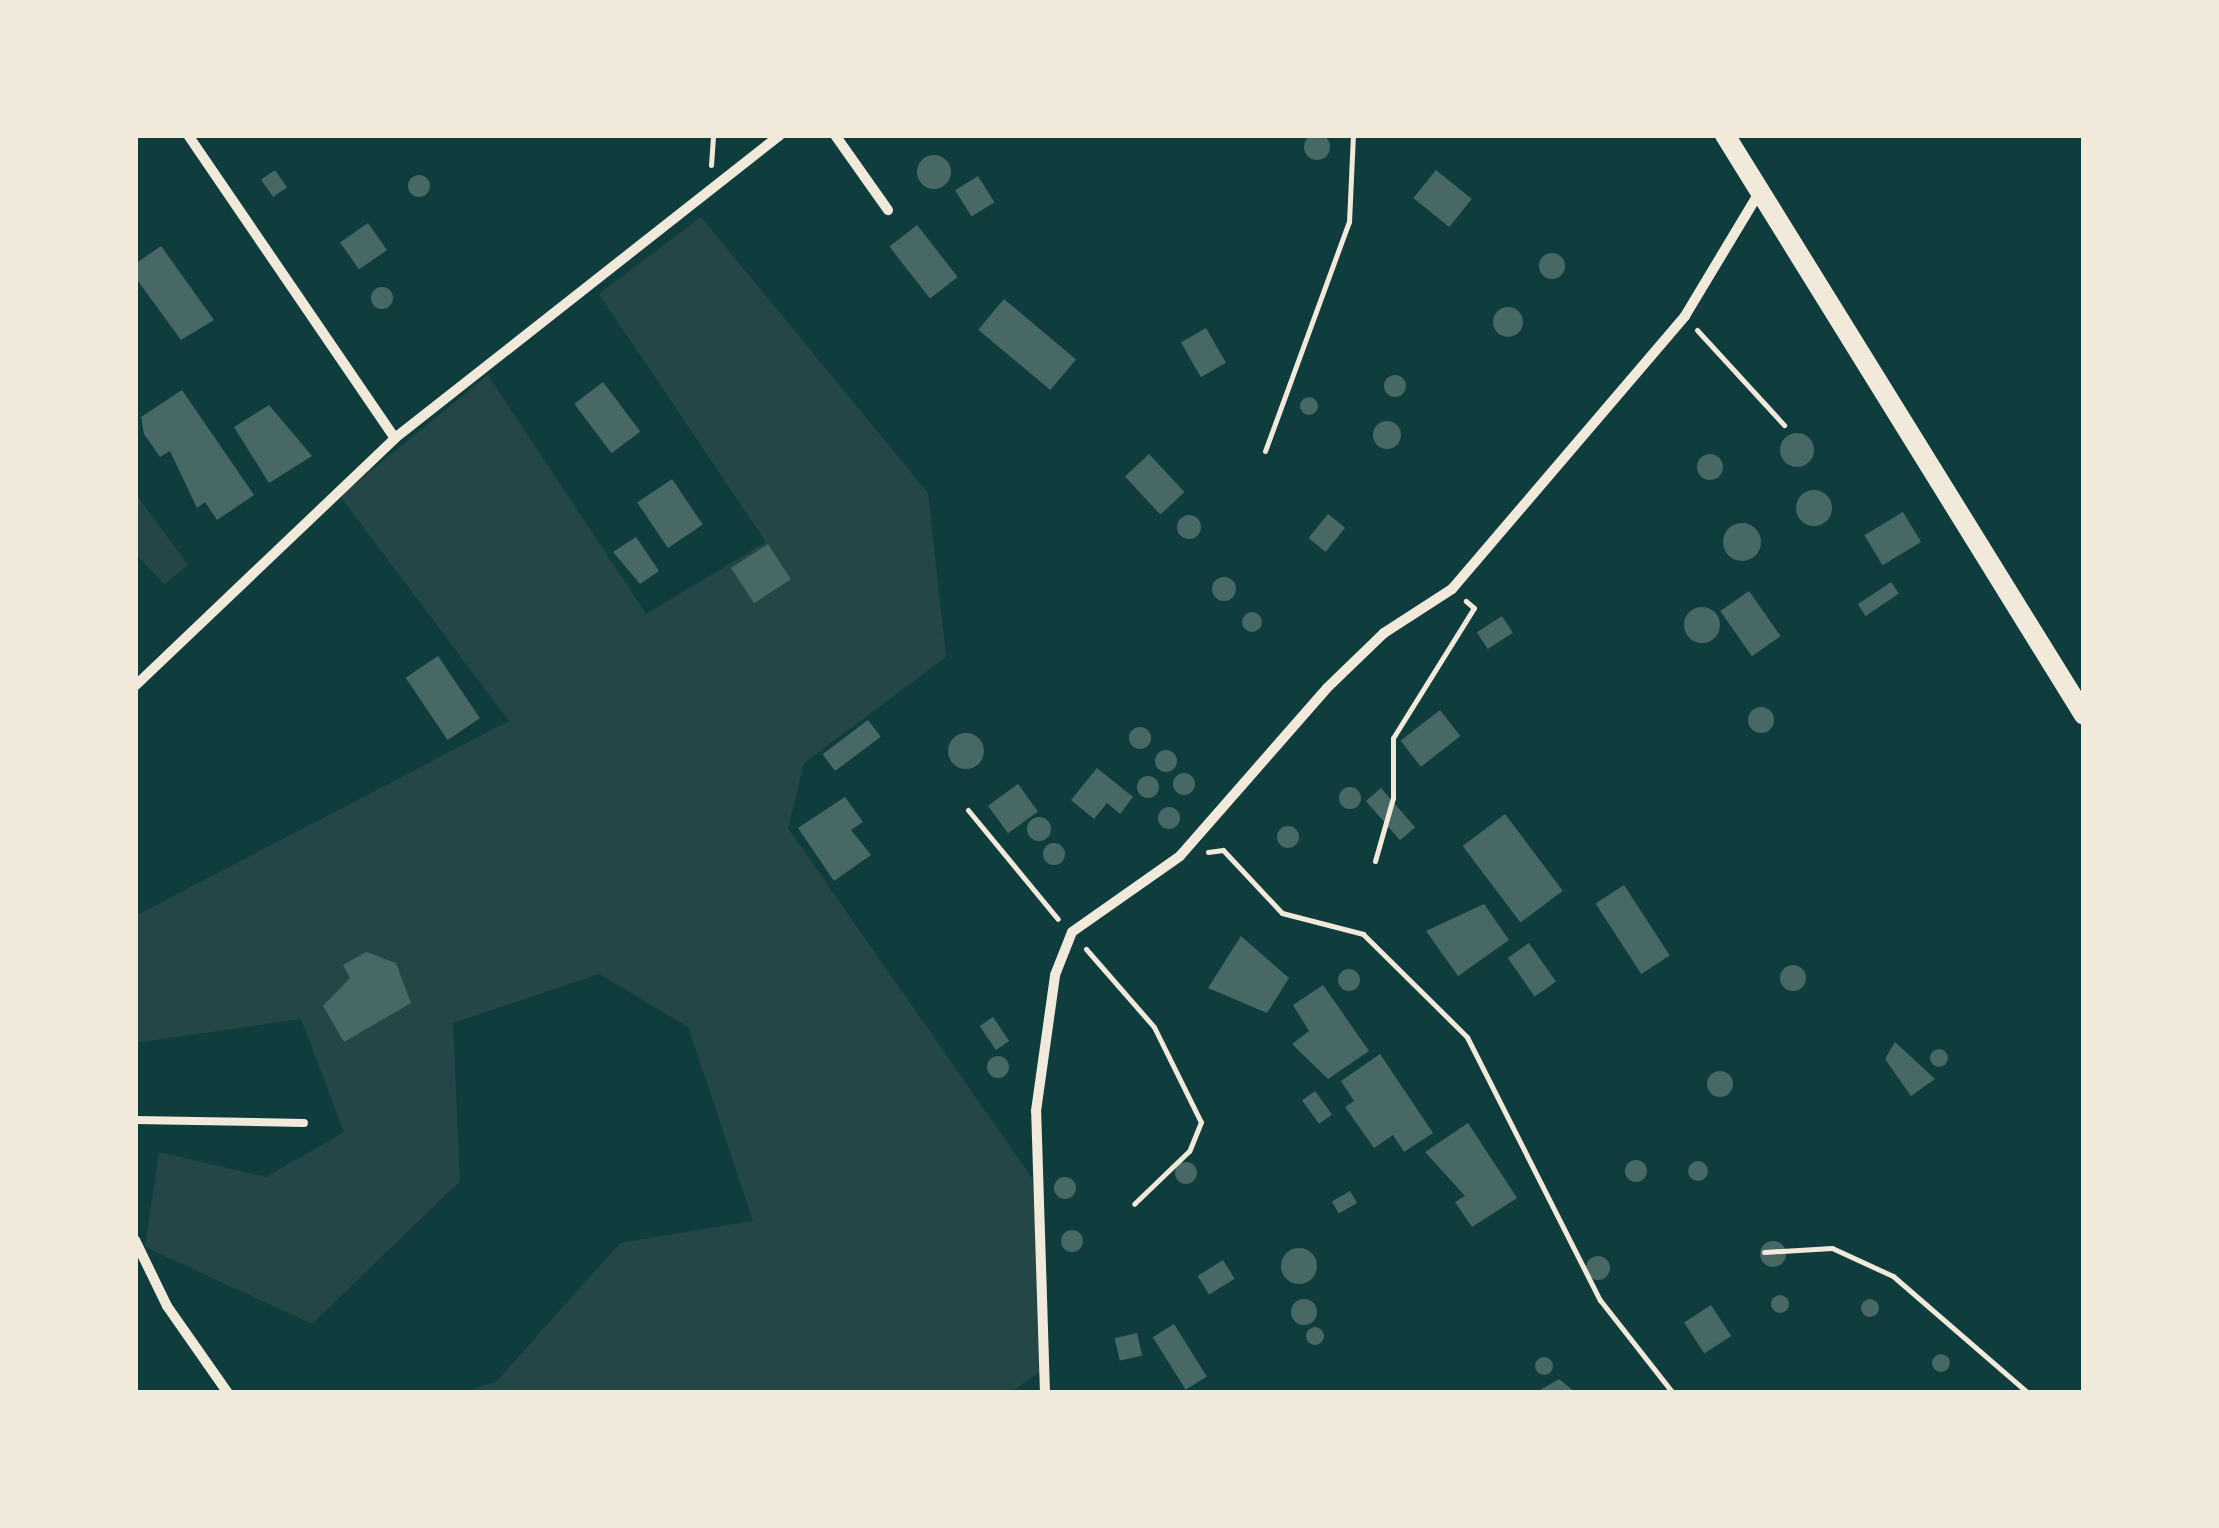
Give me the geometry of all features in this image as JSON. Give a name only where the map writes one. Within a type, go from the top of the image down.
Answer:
[{"type":"main road","points":[[1725,135],[2084,715]]},
{"type":"street","points":[[188,135],[395,438]]},
{"type":"street","points":[[135,686],[395,438],[560,315],[710,183],[780,135]]},
{"type":"street","points":[[835,135],[888,210]]},
{"type":"street","points":[[1044,1393],[1036,1111],[1055,974],[1072,932],[1180,856],[1327,688],[1384,633],[1452,589],[1684,316],[1760,190]]},
{"type":"street","points":[[135,1240],[167,1306],[228,1393]]},
{"type":"lane","points":[[135,1120],[304,1123]]},
{"type":"path","points":[[710,183],[713,135]]},
{"type":"path","points":[[1265,451],[1349,222],[1353,135]]},
{"type":"path","points":[[1684,316],[1784,425]]},
{"type":"path","points":[[1375,862],[1393,798],[1393,738],[1474,608],[1452,589]]},
{"type":"path","points":[[968,810],[1154,1028],[1201,1122],[1189,1151],[1134,1204]]},
{"type":"path","points":[[1180,856],[1223,850],[1282,912],[1362,934],[1467,1038],[1600,1300],[1673,1393]]},
{"type":"path","points":[[1764,1252],[1832,1248],[1893,1276],[2028,1393]]},
{"type":"shaded area","points":[[701,217],[928,493],[946,657],[804,763],[788,828],[1032,1178],[1046,1368],[1009,1393],[459,1393],[496,1382],[620,1243],[753,1221],[688,1027],[599,974],[453,1023],[460,1181],[312,1324],[145,1247],[159,1152],[266,1177],[344,1132],[301,1019],[135,1043],[135,916],[509,721],[340,496],[488,375],[646,614],[766,542],[599,294]]},
{"type":"shaded area","points":[[135,493],[188,565],[165,584],[135,554]]},
{"type":"building","points":[[1317,134],[1326,138],[1330,147],[1326,156],[1317,160],[1308,156],[1304,147],[1308,138]]},
{"type":"building","points":[[934,155],[946,160],[951,172],[946,184],[934,189],[922,184],[917,172],[922,160]]},
{"type":"building","points":[[275,170],[287,187],[273,197],[261,180]]},
{"type":"building","points":[[1436,170],[1472,199],[1449,227],[1413,198]]},
{"type":"building","points":[[415,175],[423,175],[430,186],[423,197],[415,197],[408,190],[408,182]]},
{"type":"building","points":[[978,176],[994,202],[972,217],[955,190]]},
{"type":"building","points":[[368,223],[387,250],[359,270],[340,243]]},
{"type":"building","points":[[917,225],[958,277],[930,299],[889,247]]},
{"type":"building","points":[[161,246],[214,320],[181,340],[135,277],[135,264]]},
{"type":"building","points":[[1552,253],[1561,257],[1565,266],[1561,275],[1552,279],[1543,275],[1539,266],[1543,257]]},
{"type":"building","points":[[378,287],[386,287],[393,298],[386,309],[378,309],[371,302],[371,294]]},
{"type":"building","points":[[1004,299],[1076,359],[1050,390],[978,330]]},
{"type":"building","points":[[1508,307],[1519,311],[1523,322],[1519,333],[1508,337],[1497,333],[1493,322],[1497,311]]},
{"type":"building","points":[[1206,328],[1226,363],[1201,377],[1181,342]]},
{"type":"building","points":[[1395,375],[1403,378],[1403,394],[1395,397],[1387,394],[1384,386],[1387,378]]},
{"type":"building","points":[[603,382],[640,432],[612,453],[574,404]]},
{"type":"building","points":[[182,390],[254,495],[217,520],[205,502],[197,508],[170,451],[160,457],[144,434],[141,417]]},
{"type":"building","points":[[1309,397],[1316,399],[1316,413],[1309,415],[1302,413],[1300,406],[1302,399]]},
{"type":"building","points":[[269,405],[312,456],[269,483],[234,427]]},
{"type":"building","points":[[1387,421],[1397,425],[1401,435],[1397,445],[1387,449],[1377,445],[1373,435],[1377,425]]},
{"type":"building","points":[[1797,433],[1809,438],[1814,450],[1809,462],[1797,467],[1785,462],[1780,450],[1785,438]]},
{"type":"building","points":[[1149,454],[1184,492],[1160,515],[1125,477]]},
{"type":"building","points":[[1710,454],[1720,457],[1720,477],[1710,480],[1700,477],[1697,467],[1700,457]]},
{"type":"building","points":[[672,479],[703,525],[668,548],[637,502]]},
{"type":"building","points":[[1814,490],[1827,495],[1832,508],[1827,521],[1814,526],[1801,521],[1796,508],[1801,495]]},
{"type":"building","points":[[1903,512],[1921,542],[1882,565],[1864,535]]},
{"type":"building","points":[[1328,514],[1345,528],[1326,552],[1308,538]]},
{"type":"building","points":[[1189,515],[1201,527],[1189,539],[1177,527]]},
{"type":"building","points":[[1742,523],[1756,528],[1761,542],[1756,556],[1742,561],[1728,556],[1723,542],[1728,528]]},
{"type":"building","points":[[636,537],[659,571],[640,584],[613,552]]},
{"type":"building","points":[[768,544],[791,579],[754,603],[731,568]]},
{"type":"building","points":[[1224,577],[1236,589],[1224,601],[1212,589]]},
{"type":"building","points":[[1891,582],[1899,594],[1866,616],[1858,604]]},
{"type":"building","points":[[1749,591],[1781,636],[1752,656],[1720,611]]},
{"type":"building","points":[[1702,607],[1715,612],[1720,625],[1715,638],[1702,643],[1689,638],[1684,625],[1689,612]]},
{"type":"building","points":[[1252,612],[1262,622],[1252,632],[1242,622]]},
{"type":"building","points":[[1502,616],[1513,633],[1488,649],[1477,632]]},
{"type":"building","points":[[438,656],[480,718],[448,740],[406,678]]},
{"type":"building","points":[[1761,707],[1771,710],[1771,730],[1761,733],[1751,730],[1748,720],[1751,710]]},
{"type":"building","points":[[1440,710],[1460,736],[1421,767],[1401,741]]},
{"type":"building","points":[[868,720],[881,737],[835,771],[822,754]]},
{"type":"building","points":[[1140,727],[1148,730],[1148,746],[1140,749],[1132,746],[1129,738],[1132,730]]},
{"type":"building","points":[[966,733],[979,738],[984,751],[979,764],[966,769],[953,764],[948,751],[953,738]]},
{"type":"building","points":[[1166,750],[1174,753],[1174,769],[1166,772],[1158,769],[1155,761],[1158,753]]},
{"type":"building","points":[[1097,768],[1133,797],[1120,814],[1107,803],[1094,819],[1071,800]]},
{"type":"building","points":[[1184,773],[1192,776],[1192,792],[1184,795],[1176,792],[1173,784],[1176,776]]},
{"type":"building","points":[[1148,776],[1156,779],[1156,795],[1148,798],[1140,795],[1137,787],[1140,779]]},
{"type":"building","points":[[1018,784],[1038,812],[1008,833],[988,806]]},
{"type":"building","points":[[1350,787],[1358,790],[1358,806],[1350,809],[1342,806],[1339,798],[1342,790]]},
{"type":"building","points":[[1381,788],[1415,827],[1400,840],[1366,801]]},
{"type":"building","points":[[845,797],[863,822],[851,830],[871,855],[834,881],[798,828]]},
{"type":"building","points":[[1169,807],[1177,810],[1177,826],[1169,829],[1161,826],[1158,818],[1161,810]]},
{"type":"building","points":[[1505,814],[1563,891],[1520,923],[1463,846]]},
{"type":"building","points":[[1039,817],[1048,820],[1048,838],[1039,841],[1030,838],[1027,829],[1030,820]]},
{"type":"building","points":[[1288,826],[1296,829],[1296,845],[1288,848],[1280,845],[1277,837],[1280,829]]},
{"type":"building","points":[[1054,843],[1062,846],[1062,862],[1054,865],[1046,862],[1043,854],[1046,846]]},
{"type":"building","points":[[1624,885],[1670,955],[1641,974],[1595,904]]},
{"type":"building","points":[[1484,904],[1509,940],[1458,976],[1426,931]]},
{"type":"building","points":[[1241,936],[1289,978],[1267,1013],[1208,988]]},
{"type":"building","points":[[1529,943],[1556,982],[1535,996],[1508,958]]},
{"type":"building","points":[[366,952],[396,963],[411,1003],[344,1042],[323,1006],[350,978],[343,965]]},
{"type":"building","points":[[1793,965],[1802,969],[1806,978],[1802,987],[1793,991],[1784,987],[1780,978],[1784,969]]},
{"type":"building","points":[[1349,969],[1357,972],[1357,988],[1349,991],[1341,988],[1338,980],[1341,972]]},
{"type":"building","points":[[1323,985],[1369,1051],[1328,1079],[1292,1044],[1309,1031],[1293,1005]]},
{"type":"building","points":[[993,1017],[1009,1041],[996,1050],[980,1026]]},
{"type":"building","points":[[1895,1042],[1935,1079],[1911,1096],[1885,1059]]},
{"type":"building","points":[[1939,1049],[1948,1058],[1939,1067],[1930,1058]]},
{"type":"building","points":[[1380,1054],[1433,1133],[1404,1152],[1393,1135],[1374,1148],[1345,1107],[1354,1101],[1341,1081]]},
{"type":"building","points":[[998,1056],[1006,1059],[1006,1075],[998,1078],[990,1075],[987,1067],[990,1059]]},
{"type":"building","points":[[1720,1071],[1729,1075],[1733,1084],[1729,1093],[1720,1097],[1711,1093],[1707,1084],[1711,1075]]},
{"type":"building","points":[[1315,1091],[1332,1114],[1319,1124],[1302,1100]]},
{"type":"building","points":[[1468,1123],[1517,1198],[1472,1227],[1455,1202],[1465,1196],[1425,1152]]},
{"type":"building","points":[[1636,1160],[1644,1163],[1644,1179],[1636,1182],[1628,1179],[1625,1171],[1628,1163]]},
{"type":"building","points":[[1698,1161],[1708,1171],[1698,1181],[1688,1171]]},
{"type":"building","points":[[1186,1162],[1194,1165],[1194,1181],[1186,1184],[1178,1181],[1175,1173],[1178,1165]]},
{"type":"building","points":[[1065,1177],[1073,1180],[1073,1196],[1065,1199],[1057,1196],[1054,1188],[1057,1180]]},
{"type":"building","points":[[1350,1191],[1357,1203],[1339,1214],[1332,1202]]},
{"type":"building","points":[[1072,1230],[1080,1233],[1080,1249],[1072,1252],[1064,1249],[1061,1241],[1064,1233]]},
{"type":"building","points":[[1773,1241],[1783,1244],[1783,1264],[1773,1267],[1763,1264],[1760,1254],[1763,1244]]},
{"type":"building","points":[[1299,1248],[1312,1253],[1317,1266],[1312,1279],[1299,1284],[1286,1279],[1281,1266],[1286,1253]]},
{"type":"building","points":[[1598,1256],[1607,1259],[1607,1277],[1598,1280],[1589,1277],[1586,1268],[1589,1259]]},
{"type":"building","points":[[1223,1260],[1235,1279],[1209,1295],[1198,1276]]},
{"type":"building","points":[[1780,1295],[1789,1304],[1780,1313],[1771,1304]]},
{"type":"building","points":[[1304,1299],[1313,1303],[1317,1312],[1313,1321],[1304,1325],[1295,1321],[1291,1312],[1295,1303]]},
{"type":"building","points":[[1870,1299],[1879,1308],[1870,1317],[1861,1308]]},
{"type":"building","points":[[1711,1305],[1731,1336],[1704,1353],[1684,1322]]},
{"type":"building","points":[[1174,1324],[1207,1377],[1186,1390],[1153,1337]]},
{"type":"building","points":[[1315,1327],[1324,1336],[1315,1345],[1306,1336]]},
{"type":"building","points":[[1137,1333],[1142,1355],[1120,1361],[1115,1338]]},
{"type":"building","points":[[1941,1354],[1950,1363],[1941,1372],[1932,1363]]},
{"type":"building","points":[[1544,1357],[1553,1366],[1544,1375],[1535,1366]]},
{"type":"building","points":[[1559,1379],[1576,1393],[1535,1393]]}]
